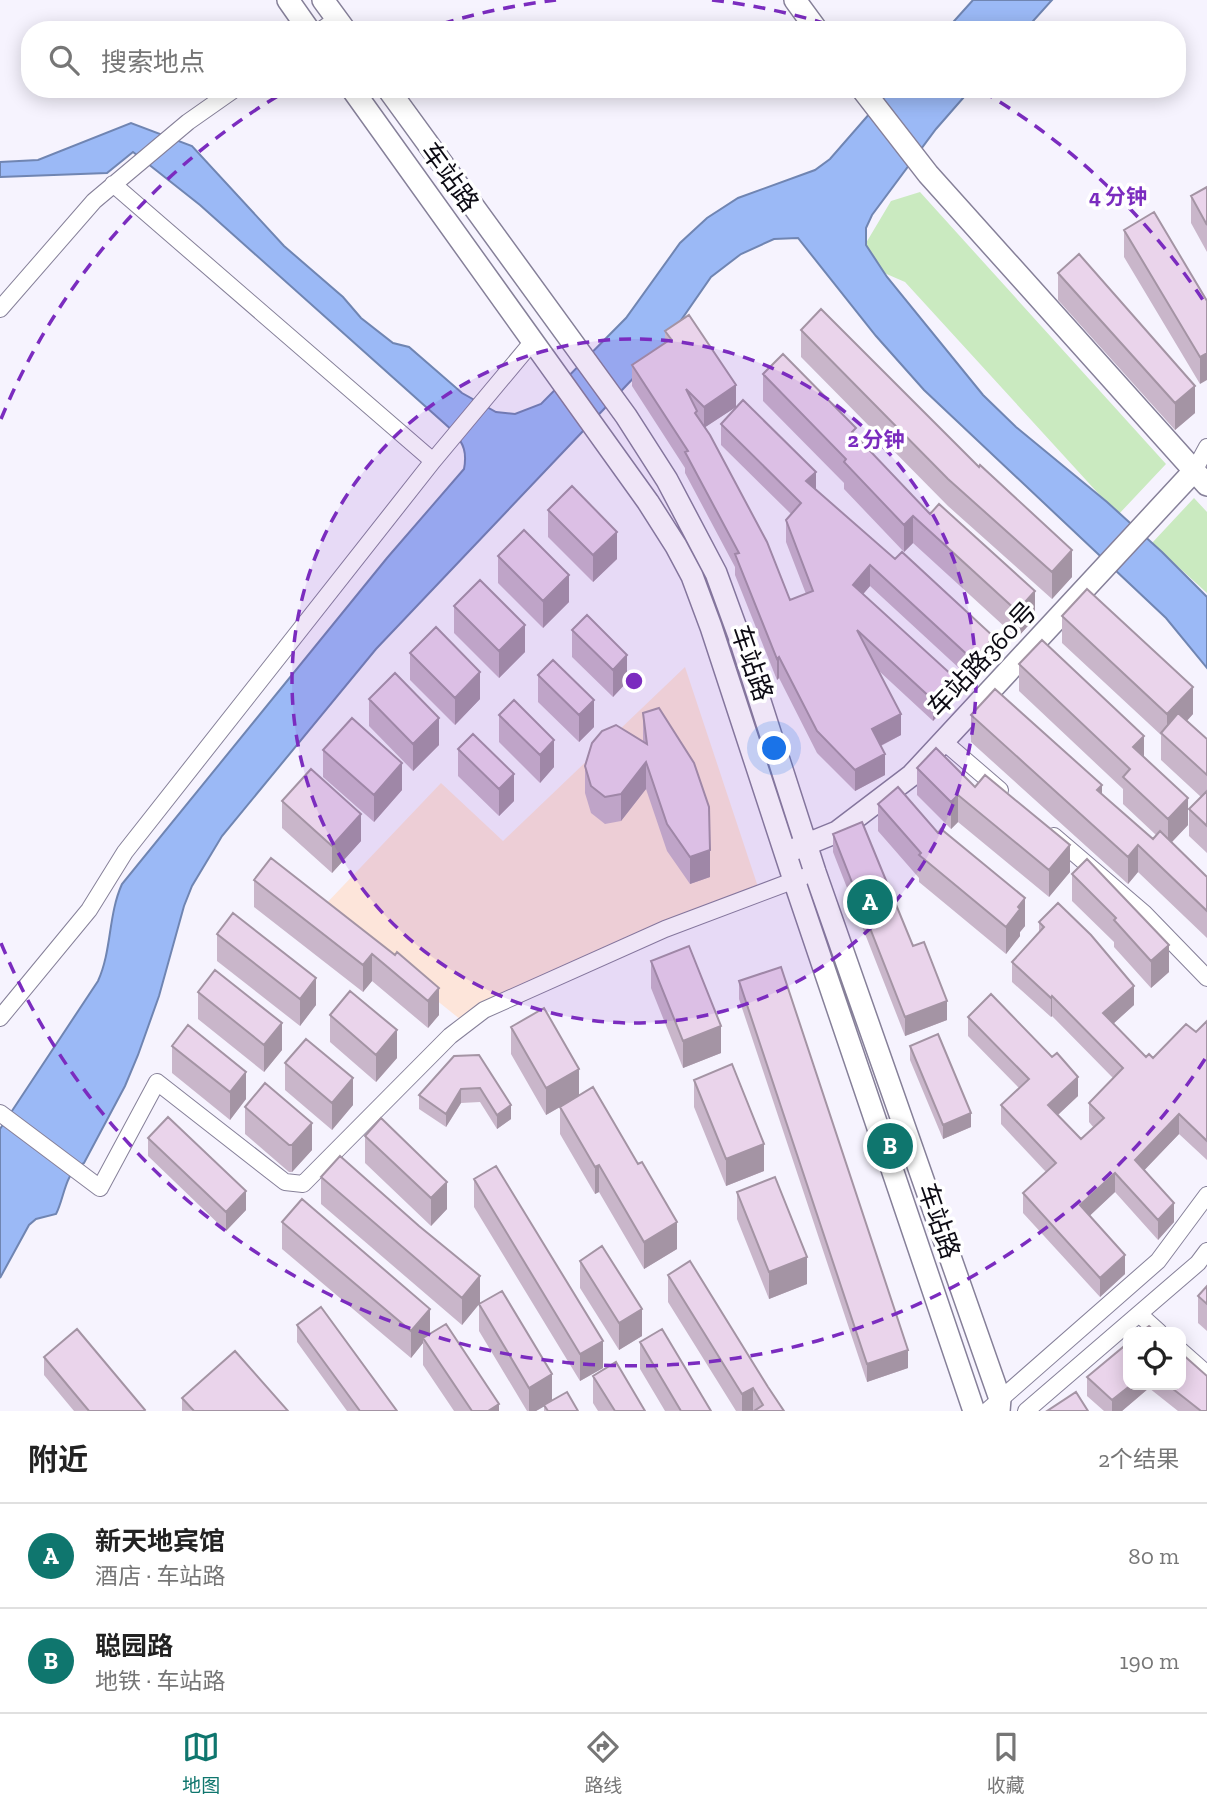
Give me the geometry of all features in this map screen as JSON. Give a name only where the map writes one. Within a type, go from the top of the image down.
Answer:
[{"type":"main road","points":[[288,0],[303,21]]},
{"type":"main road","points":[[323,0],[332,21]]},
{"type":"main road","points":[[795,0],[810,21]]},
{"type":"main road","name":"车站路","points":[[359,98],[648,502],[692,576],[974,1411]]},
{"type":"main road","name":"车站路","points":[[395,98],[626,416],[667,480],[716,573],[995,1407]]},
{"type":"main road","points":[[868,98],[928,174],[1200,478]]},
{"type":"main road","name":"车站路360号","points":[[786,851],[837,832],[912,775],[1200,478]]},
{"type":"street","points":[[0,309],[93,201],[188,122],[222,98]]},
{"type":"street","points":[[113,184],[433,461]]},
{"type":"street","points":[[0,1018],[89,910],[125,852],[433,461],[534,340]]},
{"type":"street","points":[[1200,478],[1207,447]]},
{"type":"street","points":[[943,741],[1013,801]]},
{"type":"street","points":[[1043,826],[1144,913],[1207,978]]},
{"type":"street","points":[[7,1117],[100,1188],[158,1082],[285,1182],[303,1184],[450,1036],[485,1010],[665,929],[815,872]]},
{"type":"street","points":[[995,1407],[1158,1261],[1207,1195]]},
{"type":"street","points":[[1026,1411],[1198,1263],[1207,1251]]},
{"type":"street","points":[[1139,1314],[1153,1327]]},
{"type":"street","points":[[1186,1355],[1207,1374]]},
{"type":"shaded area","points":[[685,667],[760,893],[466,1024],[322,908],[441,783],[503,841]]},
{"type":"green space","points":[[920,192],[1166,464],[1118,515],[905,282],[875,269],[863,248],[891,201]]},
{"type":"green space","points":[[1194,498],[1207,512],[1207,593],[1152,543]]},
{"type":"water","points":[[973,0],[1052,0],[1033,21],[954,21]]},
{"type":"water","points":[[883,98],[963,98],[936,129],[872,215],[866,228],[866,245],[887,277],[983,395],[1016,427],[1107,502],[1207,597],[1207,668],[1166,618],[924,390],[876,336],[798,238],[774,239],[741,254],[711,277],[661,349],[376,649],[222,836],[192,886],[184,906],[159,996],[125,1086],[84,1163],[72,1172],[56,1214],[36,1219],[29,1225],[0,1278],[0,1129],[98,981],[122,884],[387,558],[464,469],[465,453],[454,432],[200,205],[133,152],[107,173],[0,177],[0,162],[38,160],[131,123],[192,146],[284,246],[343,297],[361,318],[393,343],[409,347],[462,393],[496,412],[515,414],[541,404],[626,318],[680,243],[707,218],[738,198],[815,170],[830,159]]},
{"type":"building","points":[[1207,187],[1207,225],[1191,196]]},
{"type":"building","points":[[1154,212],[1207,301],[1207,353],[1200,357],[1124,230]]},
{"type":"building","points":[[1079,254],[1195,386],[1175,403],[1058,273]]},
{"type":"building","points":[[821,309],[979,467],[980,465],[1072,550],[1052,572],[948,479],[801,330]]},
{"type":"building","points":[[689,315],[736,385],[704,407],[686,389],[697,411],[695,413],[710,435],[767,542],[790,600],[813,591],[786,520],[801,503],[721,424],[743,400],[816,472],[806,481],[895,559],[902,552],[994,637],[973,660],[870,565],[853,585],[954,677],[933,700],[857,630],[901,714],[872,729],[885,754],[855,770],[817,731],[779,657],[777,659],[735,554],[739,553],[685,452],[688,451],[632,365],[671,339],[665,331]]},
{"type":"building","points":[[783,354],[856,428],[852,432],[930,514],[939,504],[1035,591],[1017,611],[913,516],[904,525],[844,462],[846,459],[763,374]]},
{"type":"building","points":[[572,486],[617,532],[593,555],[548,510]]},
{"type":"building","points":[[524,530],[569,575],[543,601],[498,556]]},
{"type":"building","points":[[480,580],[525,625],[499,651],[454,606]]},
{"type":"building","points":[[1087,589],[1193,687],[1167,714],[1062,616]]},
{"type":"building","points":[[587,615],[627,655],[613,670],[572,630]]},
{"type":"building","points":[[436,627],[480,672],[455,698],[410,653]]},
{"type":"building","points":[[1042,640],[1144,736],[1133,747],[1188,798],[1168,819],[1123,777],[1130,769],[1019,664]]},
{"type":"building","points":[[553,660],[594,700],[579,715],[538,675]]},
{"type":"building","points":[[395,673],[439,718],[413,744],[369,699]]},
{"type":"building","points":[[995,689],[1102,785],[1097,790],[1153,839],[1160,831],[1207,877],[1207,911],[1138,845],[1128,857],[971,715]]},
{"type":"building","points":[[514,700],[554,740],[540,755],[499,715]]},
{"type":"building","points":[[659,708],[694,763],[709,807],[710,850],[690,857],[667,824],[646,762],[621,794],[605,797],[591,786],[585,766],[592,743],[602,731],[616,725],[647,744],[643,713]]},
{"type":"building","points":[[1178,713],[1207,739],[1207,775],[1161,733]]},
{"type":"building","points":[[352,718],[402,763],[374,795],[323,750]]},
{"type":"building","points":[[473,734],[514,774],[499,789],[458,749]]},
{"type":"building","points":[[936,748],[975,787],[985,775],[1070,845],[1049,870],[958,795],[951,802],[917,768]]},
{"type":"building","points":[[311,769],[361,814],[332,846],[282,801]]},
{"type":"building","points":[[898,787],[938,833],[941,829],[1025,898],[1006,927],[919,855],[921,853],[878,804]]},
{"type":"building","points":[[1207,791],[1207,826],[1189,809]]},
{"type":"building","points":[[862,822],[913,946],[924,942],[947,1001],[905,1017],[833,834]]},
{"type":"building","points":[[271,858],[395,955],[397,952],[439,988],[428,1001],[372,954],[363,965],[254,880]]},
{"type":"building","points":[[1087,859],[1169,945],[1151,961],[1114,920],[1116,918],[1072,874]]},
{"type":"building","points":[[1058,903],[1091,935],[1134,986],[1103,1013],[1146,1057],[1149,1054],[1153,1058],[1186,1024],[1196,1032],[1207,1021],[1207,1141],[1179,1114],[1135,1160],[1174,1203],[1158,1220],[1115,1173],[1080,1205],[1125,1255],[1100,1278],[1023,1193],[1056,1163],[1001,1105],[1029,1079],[968,1017],[991,994],[1052,1057],[1057,1053],[1078,1077],[1048,1105],[1081,1139],[1104,1118],[1089,1103],[1123,1068],[1052,996],[1051,998],[1012,962],[1044,927],[1039,922]]},
{"type":"building","points":[[233,913],[316,978],[300,999],[217,934]]},
{"type":"building","points":[[689,946],[721,1026],[683,1041],[651,961]]},
{"type":"building","points":[[781,967],[908,1350],[867,1364],[739,981]]},
{"type":"building","points":[[215,970],[282,1023],[264,1045],[198,992]]},
{"type":"building","points":[[350,991],[397,1030],[376,1055],[330,1015]]},
{"type":"building","points":[[544,1008],[579,1069],[546,1088],[511,1027]]},
{"type":"building","points":[[188,1025],[246,1072],[230,1092],[172,1046]]},
{"type":"building","points":[[938,1034],[971,1113],[943,1125],[910,1046]]},
{"type":"building","points":[[306,1039],[353,1078],[332,1103],[285,1063]]},
{"type":"building","points":[[479,1055],[511,1105],[497,1115],[480,1088],[461,1089],[446,1114],[419,1095],[454,1056]]},
{"type":"building","points":[[732,1064],[764,1144],[726,1159],[694,1080]]},
{"type":"building","points":[[265,1083],[312,1123],[292,1145],[245,1107]]},
{"type":"building","points":[[593,1087],[638,1164],[642,1162],[677,1222],[644,1242],[599,1165],[595,1167],[560,1107]]},
{"type":"building","points":[[168,1117],[246,1191],[226,1212],[148,1138]]},
{"type":"building","points":[[381,1118],[447,1182],[431,1198],[365,1136]]},
{"type":"building","points":[[340,1156],[480,1276],[462,1298],[321,1177]]},
{"type":"building","points":[[496,1166],[603,1341],[580,1354],[474,1179]]},
{"type":"building","points":[[775,1177],[807,1257],[769,1272],[737,1192]]},
{"type":"building","points":[[302,1199],[430,1309],[411,1331],[282,1222]]},
{"type":"building","points":[[602,1246],[642,1309],[619,1323],[580,1261]]},
{"type":"building","points":[[690,1261],[784,1411],[754,1411],[763,1405],[753,1388],[742,1394],[668,1275]]},
{"type":"building","points":[[1207,1286],[1207,1304],[1198,1296]]},
{"type":"building","points":[[502,1291],[552,1374],[529,1388],[479,1304]]},
{"type":"building","points":[[321,1307],[397,1411],[360,1411],[297,1325]]},
{"type":"building","points":[[446,1324],[499,1404],[488,1411],[472,1411],[423,1338]]},
{"type":"building","points":[[77,1329],[144,1411],[89,1411],[44,1357]]},
{"type":"building","points":[[662,1329],[711,1411],[681,1411],[640,1342]]},
{"type":"building","points":[[1123,1347],[1125,1390],[1112,1400],[1087,1377]]},
{"type":"building","points":[[235,1351],[288,1411],[194,1411],[182,1398]]},
{"type":"building","points":[[1186,1357],[1207,1376],[1207,1411],[1201,1411],[1174,1390],[1186,1390]]},
{"type":"building","points":[[616,1362],[645,1411],[615,1411],[593,1376]]},
{"type":"building","points":[[567,1392],[578,1411],[548,1411],[544,1405]]},
{"type":"building","points":[[1076,1392],[1088,1411],[1047,1411]]},
{"type":"place","name":"新天地宾馆","points":[[870,902]]},
{"type":"place","name":"聪园路","points":[[890,1146]]}]
